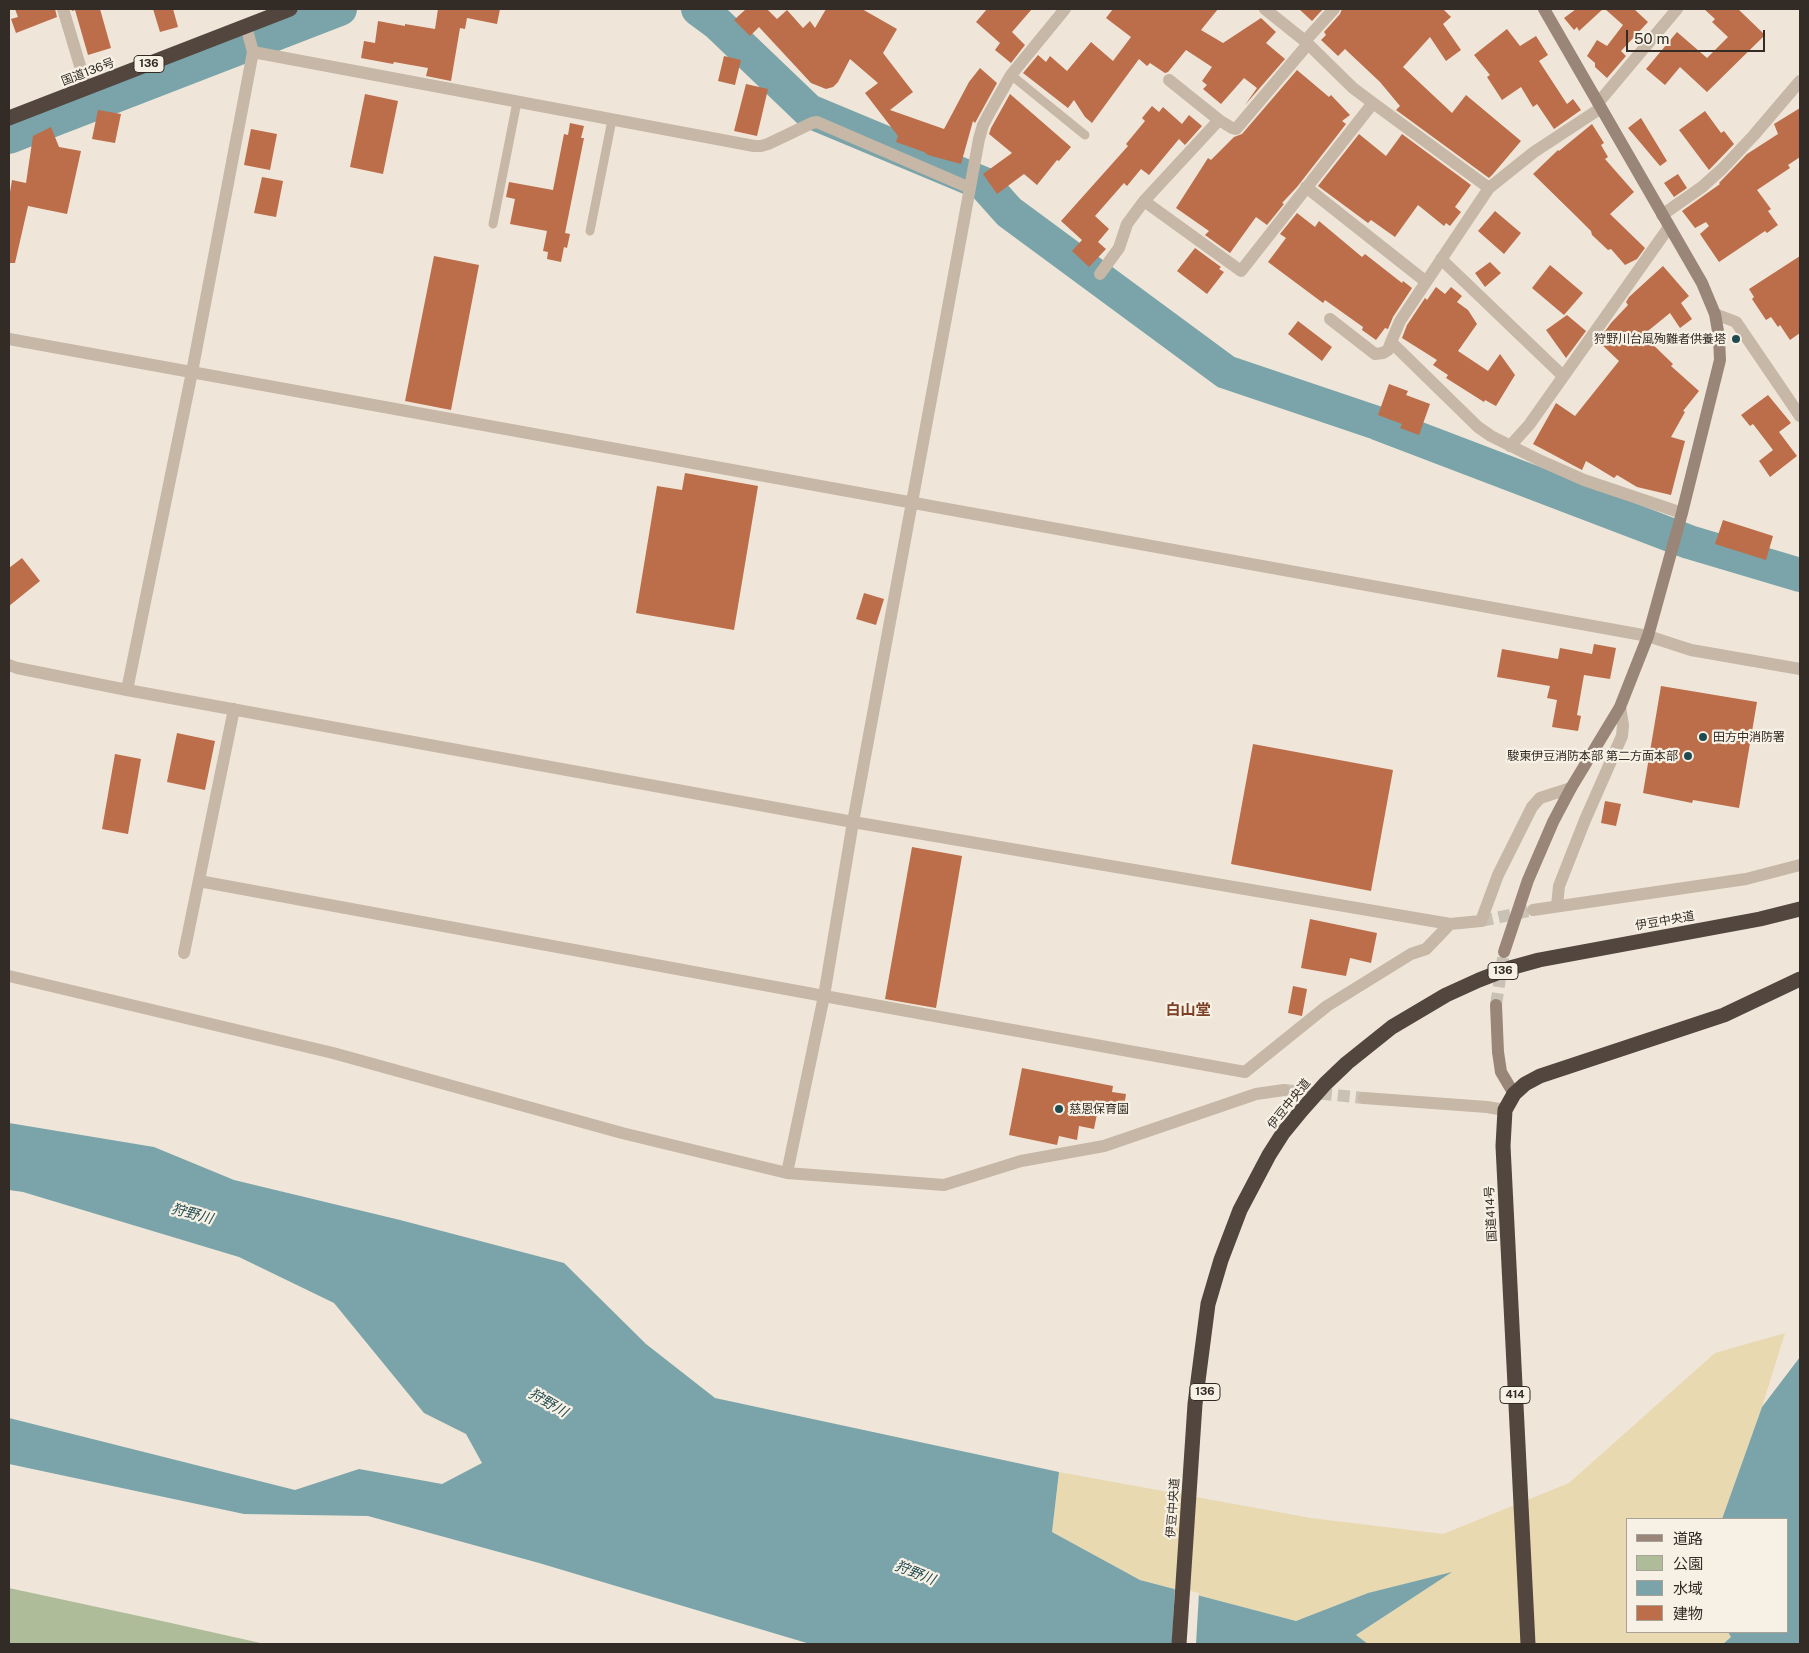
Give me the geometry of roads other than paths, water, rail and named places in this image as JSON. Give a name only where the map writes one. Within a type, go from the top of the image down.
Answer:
[{"type":"highway","name":"国道136号","points":[[9,118],[290,9]]},
{"type":"highway","name":"伊豆中央道","points":[[1188,1644],[1204,1404],[1211,1326],[1215,1305],[1228,1262],[1244,1220],[1283,1133],[1301,1111],[1346,1063],[1392,1027],[1454,991],[1510,968],[1539,960],[1760,920],[1800,909]]},
{"type":"highway","name":"伊豆中央道","points":[[1178,1644],[1195,1404],[1206,1317],[1230,1234],[1250,1190],[1275,1154],[1308,1116],[1369,1057],[1425,1018],[1482,990],[1513,978],[1577,962],[1800,920]]},
{"type":"highway","name":"国道414号","points":[[1528,1644],[1503,1146],[1505,1110],[1514,1094],[1525,1084],[1540,1076],[1724,1015],[1800,979]]},
{"type":"street","points":[[62,9],[87,89]]},
{"type":"street","points":[[787,1173],[824,996],[853,822],[983,125],[1011,75],[1065,9]]},
{"type":"street","points":[[1265,9],[1306,42],[1353,88],[1488,188]]},
{"type":"street","points":[[1169,80],[1219,120],[1236,129],[1334,9]]},
{"type":"street","points":[[1504,952],[1528,880],[1553,822],[1571,788],[1620,707],[1648,636],[1682,513],[1720,360],[1719,338],[1714,314],[1702,283],[1544,9]]},
{"type":"street","points":[[1330,319],[1375,354],[1388,350],[1400,321],[1488,188],[1534,152],[1600,106],[1677,9]]},
{"type":"street","points":[[128,690],[192,372],[253,52],[246,26]]},
{"type":"street","points":[[253,52],[612,120],[761,146],[817,122],[970,188]]},
{"type":"street","points":[[1662,215],[1702,187],[1722,169],[1800,81]]},
{"type":"street","points":[[1144,201],[1241,271],[1373,103]]},
{"type":"street","points":[[1100,274],[1119,248],[1127,224],[1144,201],[1219,120]]},
{"type":"street","points":[[1306,187],[1425,281]]},
{"type":"street","points":[[1510,446],[1528,425],[1670,227]]},
{"type":"street","points":[[1441,259],[1563,376]]},
{"type":"street","points":[[1714,314],[1736,322],[1800,416]]},
{"type":"street","points":[[9,339],[1648,636],[1691,650],[1800,669]]},
{"type":"street","points":[[1391,342],[1478,427],[1510,446],[1584,480],[1682,513]]},
{"type":"street","points":[[9,665],[128,690],[853,822],[1450,924],[1481,921],[1498,875],[1532,807],[1540,798],[1571,788]]},
{"type":"street","points":[[1557,906],[1560,886],[1572,853],[1622,736],[1623,725],[1620,707]]},
{"type":"street","points":[[184,953],[234,709]]},
{"type":"street","points":[[1533,910],[1746,878],[1800,865]]},
{"type":"street","points":[[199,881],[1245,1072],[1327,1006],[1411,954],[1426,949],[1450,924]]},
{"type":"street","points":[[9,976],[333,1052],[622,1133],[787,1173],[944,1185],[1021,1161],[1104,1146],[1256,1094],[1284,1090]]},
{"type":"street","points":[[1496,1004],[1498,1052],[1501,1072],[1514,1094]]},
{"type":"street","points":[[1364,1098],[1505,1110]]},
{"type":"lane","points":[[1011,75],[1085,135]]},
{"type":"lane","points":[[493,224],[517,102]]},
{"type":"lane","points":[[590,231],[612,120]]},
{"type":"water","name":"狩野川","points":[[9,1123],[154,1147],[234,1180],[400,1220],[564,1263],[646,1344],[715,1398],[1059,1472],[1052,1532],[1140,1580],[1296,1621],[1368,1593],[1452,1572],[1356,1635],[1368,1644],[810,1644],[539,1563],[368,1516],[244,1514],[9,1464],[9,1418],[295,1490],[359,1469],[442,1484],[482,1463],[466,1434],[424,1413],[334,1303],[239,1257],[23,1192],[9,1190]]},
{"type":"water","points":[[1800,1357],[1800,1644],[1723,1644],[1731,1637],[1729,1633],[1789,1633],[1789,1518],[1722,1518],[1762,1407]]},
{"type":"waterway","points":[[9,137],[340,9]]},
{"type":"waterway","points":[[698,9],[717,23],[809,111],[984,184],[1009,212],[1226,372],[1377,423],[1689,542],[1800,575]]},
{"type":"tunnel","points":[[1481,921],[1533,910]]},
{"type":"tunnel","points":[[1496,1005],[1504,952]]},
{"type":"tunnel","points":[[1284,1090],[1364,1098]]},
{"type":"place","name":"狩野川台風殉難者供養塔","points":[[1736,339]]},
{"type":"place","name":"田方中消防署","points":[[1703,737]]},
{"type":"place","name":"駿東伊豆消防本部 第二方面本部","points":[[1688,756]]},
{"type":"place","name":"慈恩保育園","points":[[1059,1109]]},
{"type":"district","name":"白山堂","points":[[1188,1010]]}]
